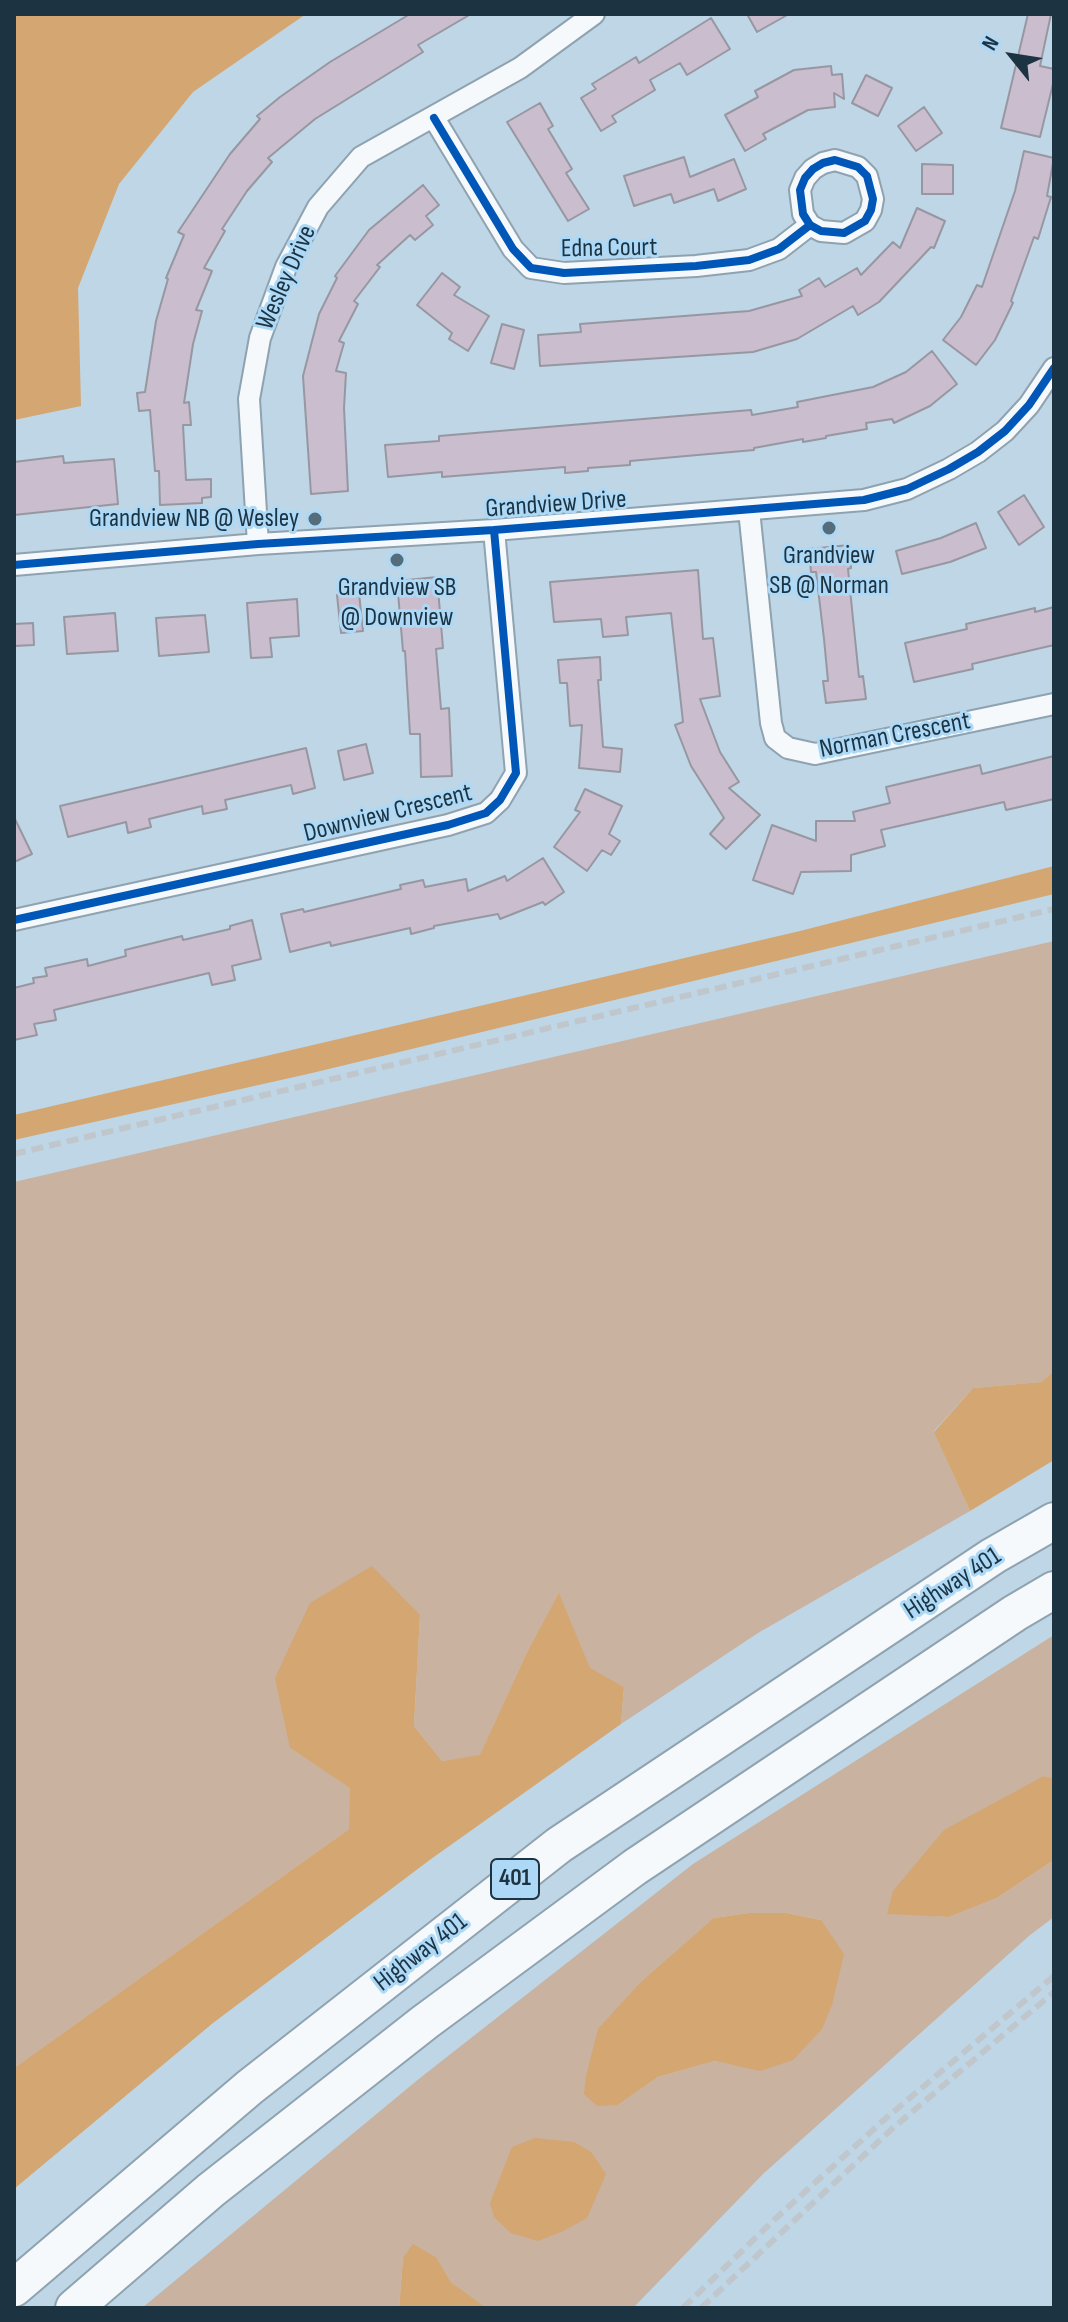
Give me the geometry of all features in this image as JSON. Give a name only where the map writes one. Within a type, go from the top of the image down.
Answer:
[{"type":"highway","name":"Highway 401","points":[[14,2288],[250,2087],[559,1845],[993,1556],[1054,1521]]},
{"type":"highway","name":"401","points":[[74,2308],[222,2180],[425,2022],[635,1867],[1001,1621],[1054,1590]]},
{"type":"street","name":"Wesley Drive","points":[[258,544],[249,399],[260,338],[286,267],[318,207],[361,157],[520,68],[594,14]]},
{"type":"street","name":"Edna Court","points":[[434,118],[513,249],[531,268],[564,273],[749,260],[779,249],[810,225]]},
{"type":"street","name":"Grandview Drive","points":[[14,565],[864,500],[907,489],[978,452],[1005,431],[1029,405],[1054,368]]},
{"type":"street","name":"Norman Crescent","points":[[749,510],[771,723],[775,738],[788,748],[815,754],[1054,704]]},
{"type":"street","name":"Downview Crescent","points":[[14,920],[448,825],[486,813],[500,800],[516,773],[494,530]]},
{"type":"shaded area","points":[[14,14],[306,14],[193,92],[119,184],[78,288],[81,406],[14,420]]},
{"type":"shaded area","points":[[1054,866],[1054,894],[312,1073],[14,1140],[14,1115],[800,931]]},
{"type":"shaded area","points":[[1054,941],[1054,1371],[1041,1382],[973,1388],[934,1431],[970,1511],[758,1633],[621,1724],[624,1687],[590,1669],[559,1594],[528,1650],[480,1756],[442,1761],[414,1726],[420,1615],[290,1748],[351,1788],[349,1829],[14,2068],[14,1182]]},
{"type":"shaded area","points":[[1054,1371],[1054,1460],[970,1511],[934,1432],[973,1388],[1041,1382]]},
{"type":"shaded area","points":[[372,1566],[420,1615],[414,1726],[442,1761],[480,1755],[528,1650],[559,1593],[590,1668],[624,1687],[621,1724],[431,1859],[213,2023],[14,2189],[14,2068],[349,1829],[350,1788],[290,1748],[275,1678],[310,1603]]},
{"type":"shaded area","points":[[1054,1635],[1054,1778],[1044,1776],[887,1913],[949,1917],[997,1898],[1054,1860],[1054,1917],[763,2174],[633,2308],[467,2308],[473,2299],[451,2282],[437,2258],[403,2258],[399,2308],[142,2308],[420,2078],[693,1864]],"holes":[[[749,1913],[786,1913],[821,1920],[735,2065],[715,2061],[658,2077],[618,2105],[714,1918]]]},
{"type":"shaded area","points":[[1044,1776],[1054,1778],[1054,1860],[997,1898],[949,1917],[887,1914],[893,1891],[944,1830]]},
{"type":"shaded area","points":[[749,1913],[786,1913],[821,1920],[844,1954],[832,2005],[822,2029],[793,2060],[760,2071],[715,2061],[658,2077],[618,2105],[597,2106],[584,2094],[598,2029],[640,1983],[714,1918]]},
{"type":"shaded area","points":[[535,2138],[574,2142],[591,2152],[606,2174],[587,2218],[538,2241],[511,2233],[494,2217],[490,2203],[512,2147]]},
{"type":"shaded area","points":[[413,2244],[437,2258],[451,2282],[486,2308],[399,2308],[403,2258]]},
{"type":"building","points":[[410,14],[471,14],[418,45],[423,52],[315,119],[268,158],[272,162],[247,191],[222,229],[225,231],[204,268],[212,271],[196,310],[202,311],[193,344],[184,403],[189,402],[191,425],[183,425],[186,480],[211,479],[211,497],[202,498],[202,503],[160,505],[159,471],[155,471],[150,410],[139,411],[137,393],[145,392],[166,278],[184,235],[178,232],[230,154],[260,119],[257,116],[330,62]]},
{"type":"building","points":[[747,14],[789,14],[757,32]]},
{"type":"building","points":[[1028,14],[1051,14],[1040,66],[1054,69],[1054,80],[1040,137],[1001,128]]},
{"type":"building","points":[[711,18],[730,49],[687,75],[680,63],[650,80],[655,90],[612,116],[616,122],[601,131],[581,98],[596,89],[592,84],[636,57],[639,63]]},
{"type":"building","points":[[831,66],[832,75],[842,74],[844,99],[834,93],[835,107],[808,110],[763,134],[766,139],[745,151],[725,115],[758,97],[755,91],[794,70]]},
{"type":"building","points":[[866,75],[892,88],[878,116],[852,103]]},
{"type":"building","points":[[540,103],[553,126],[548,129],[572,169],[566,173],[589,209],[568,221],[507,122]]},
{"type":"building","points":[[924,107],[942,133],[916,151],[898,126]]},
{"type":"building","points":[[1024,151],[1054,158],[1047,196],[1051,197],[1038,239],[1034,237],[1011,301],[1013,303],[995,340],[976,365],[943,340],[961,317],[977,285],[982,287],[1015,191]]},
{"type":"building","points":[[684,157],[690,177],[734,159],[746,189],[718,201],[714,189],[674,203],[671,194],[634,206],[624,176]]},
{"type":"building","points":[[922,164],[953,165],[953,194],[922,194]]},
{"type":"building","points":[[423,185],[439,205],[426,216],[433,225],[415,240],[410,235],[377,265],[380,267],[354,301],[358,304],[339,341],[344,343],[336,371],[346,373],[344,408],[348,491],[311,494],[303,376],[319,314],[337,278],[335,276],[369,230]]},
{"type":"building","points":[[917,208],[945,221],[934,248],[931,247],[879,302],[858,315],[853,306],[797,339],[753,352],[540,366],[538,335],[581,332],[580,324],[749,311],[802,296],[799,290],[819,278],[825,287],[857,268],[861,275],[893,242],[900,248]]},
{"type":"building","points":[[442,273],[460,287],[454,295],[489,316],[468,351],[449,339],[452,333],[417,305]]},
{"type":"building","points":[[502,324],[524,330],[514,369],[491,363]]},
{"type":"building","points":[[932,351],[957,384],[930,406],[894,423],[892,419],[866,423],[867,429],[754,450],[630,461],[630,465],[588,468],[588,471],[565,473],[565,467],[442,477],[442,472],[388,477],[385,445],[439,441],[439,436],[751,410],[752,415],[798,407],[797,402],[873,387],[906,372]]},
{"type":"building","points":[[63,456],[64,463],[114,459],[118,504],[14,515],[14,462]]},
{"type":"building","points":[[1024,495],[1044,527],[1019,545],[998,512]]},
{"type":"building","points":[[976,523],[986,548],[950,562],[902,574],[896,551],[941,538]]},
{"type":"building","points":[[849,545],[851,568],[848,569],[859,677],[863,676],[866,699],[826,703],[823,681],[828,681],[824,639],[816,572],[811,572],[809,549]]},
{"type":"building","points":[[698,570],[703,639],[713,638],[720,696],[700,699],[720,752],[739,782],[729,788],[760,815],[726,849],[710,834],[724,818],[691,766],[675,725],[683,722],[671,613],[626,617],[628,635],[603,637],[601,619],[554,622],[550,582]]},
{"type":"building","points":[[437,577],[443,648],[436,649],[441,709],[449,708],[452,776],[421,777],[420,734],[410,734],[397,581]]},
{"type":"building","points":[[359,593],[363,631],[341,633],[337,595]]},
{"type":"building","points":[[297,599],[299,636],[270,638],[272,657],[251,658],[247,603]]},
{"type":"building","points":[[1054,607],[1054,645],[972,664],[973,669],[914,682],[905,643],[967,629],[966,624],[1035,608],[1035,612]]},
{"type":"building","points":[[115,613],[118,651],[67,654],[64,617]]},
{"type":"building","points":[[205,615],[209,652],[159,656],[156,618]]},
{"type":"building","points":[[33,623],[34,645],[14,646],[14,624]]},
{"type":"building","points":[[600,657],[601,680],[598,680],[603,747],[622,749],[620,772],[579,768],[582,725],[570,726],[567,683],[560,683],[558,660]]},
{"type":"building","points":[[366,744],[373,773],[344,780],[338,751]]},
{"type":"building","points":[[306,748],[315,788],[293,794],[291,785],[225,800],[227,809],[203,814],[202,806],[149,819],[151,827],[128,833],[126,822],[68,837],[60,806]]},
{"type":"building","points":[[1054,756],[1054,799],[1006,810],[1004,802],[881,830],[885,846],[851,855],[851,871],[801,872],[793,894],[753,880],[772,825],[816,841],[816,821],[855,821],[853,812],[890,803],[886,787],[980,765],[982,774]]},
{"type":"building","points":[[585,789],[622,806],[609,834],[620,841],[611,855],[602,850],[587,871],[554,847],[580,812],[575,810]]},
{"type":"building","points":[[14,817],[32,854],[14,862]]},
{"type":"building","points":[[543,858],[564,892],[545,905],[543,902],[500,919],[498,914],[434,926],[411,934],[410,928],[290,952],[281,914],[303,909],[304,912],[401,889],[400,885],[423,880],[425,887],[466,879],[468,891],[505,876],[507,881]]},
{"type":"building","points":[[252,920],[261,959],[232,966],[235,980],[212,985],[209,973],[54,1010],[56,1020],[34,1024],[37,1035],[14,1040],[14,988],[34,983],[33,978],[47,976],[45,968],[87,959],[88,966],[126,956],[125,950],[182,936],[183,940],[230,929],[230,926]]},
{"type":"railway","points":[[14,1154],[1054,909]]},
{"type":"railway","points":[[683,2308],[885,2119],[1054,1976]]},
{"type":"railway","points":[[701,2308],[893,2128],[1054,1992]]},
{"type":"cycle path","points":[[434,118],[513,249],[531,268],[564,273],[749,260],[779,249],[810,225],[803,214],[800,190],[813,169],[835,160],[858,167],[867,176],[873,199],[865,221],[844,233],[821,231],[810,225]]},
{"type":"cycle path","points":[[14,565],[864,500],[907,489],[978,452],[1005,431],[1029,405],[1054,368]]},
{"type":"cycle path","points":[[14,920],[448,825],[486,813],[500,800],[516,773],[494,530]]},
{"type":"place","name":"Grandview NB @ Wesley","points":[[315,519]]},
{"type":"place","name":"Grandview SB @ Norman","points":[[829,528]]},
{"type":"place","name":"Grandview SB @ Downview","points":[[397,560]]}]
